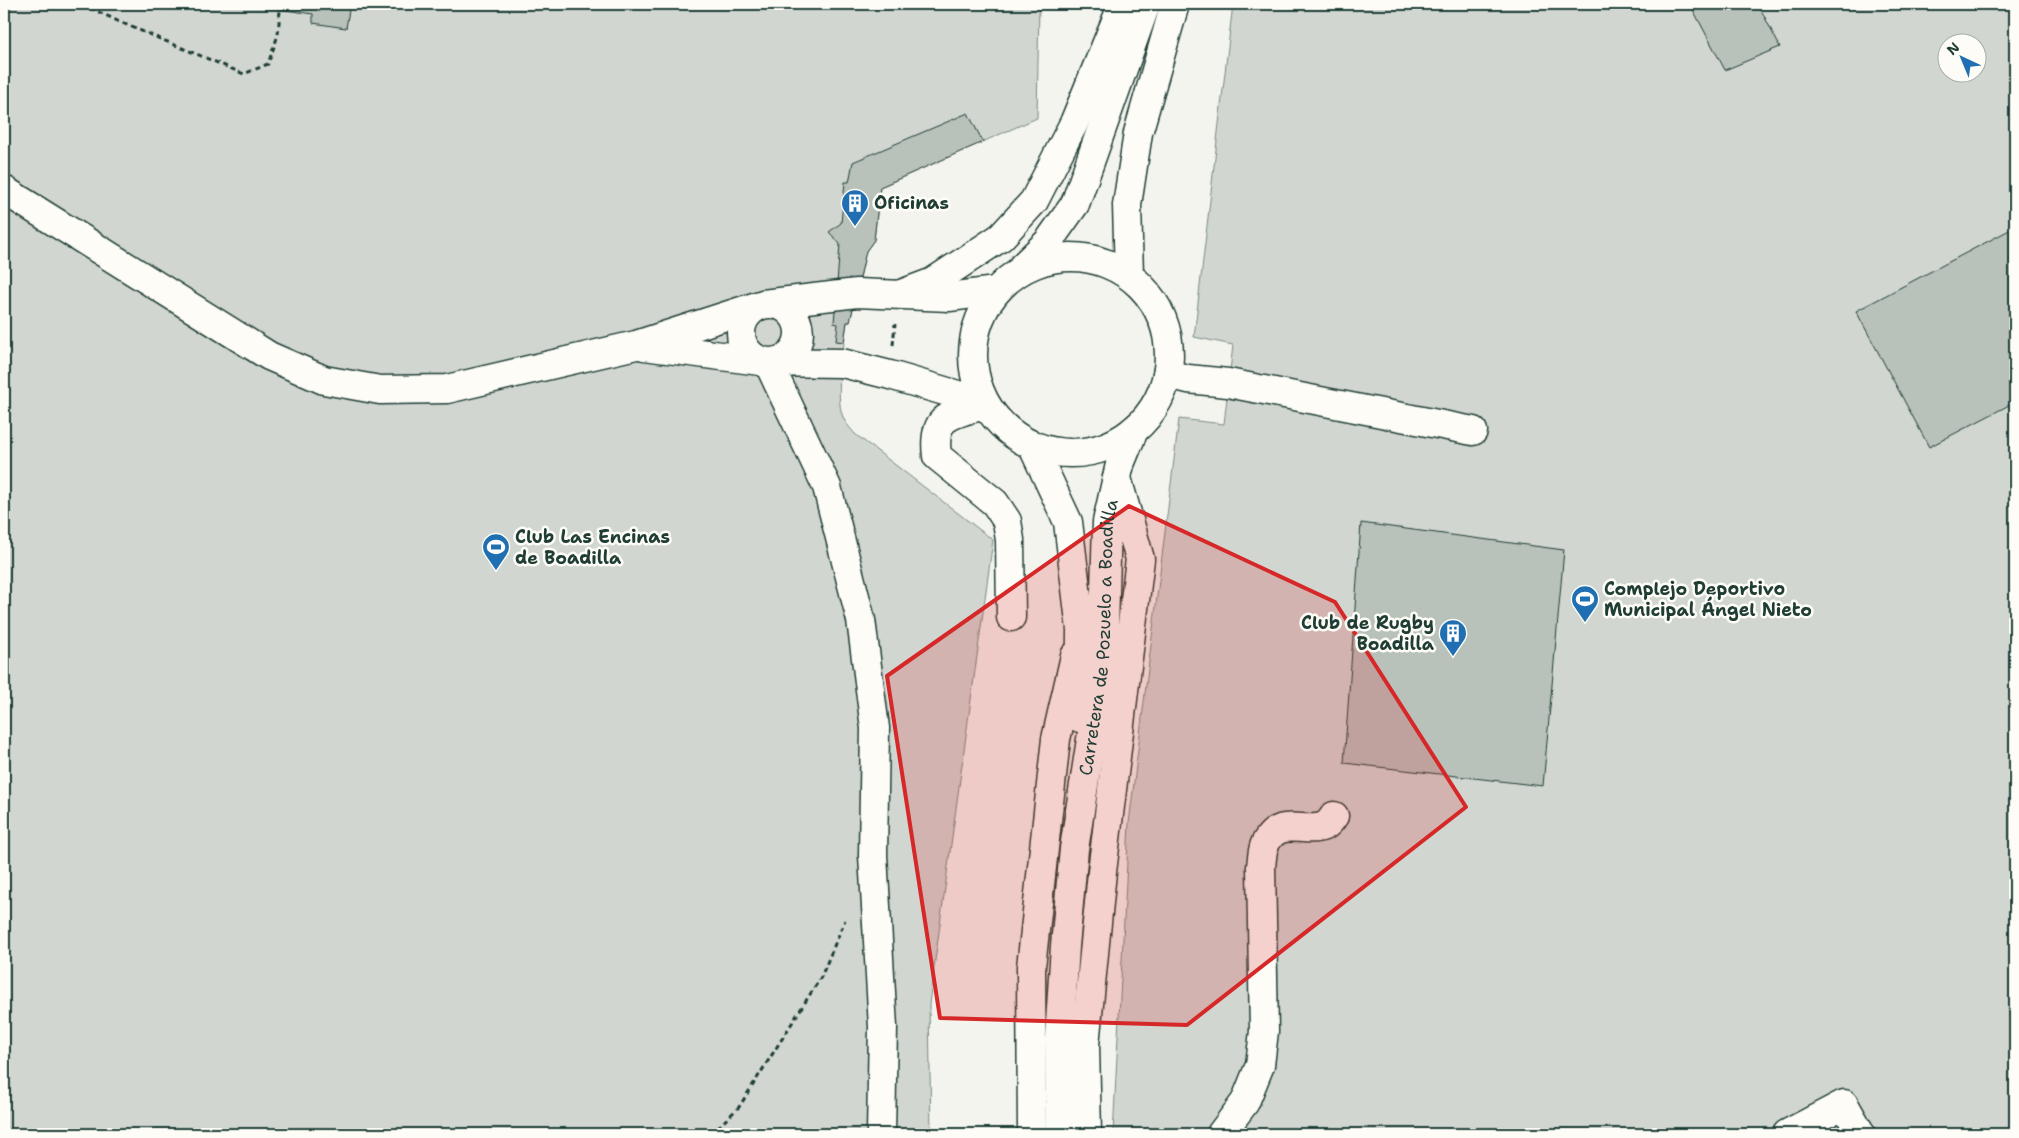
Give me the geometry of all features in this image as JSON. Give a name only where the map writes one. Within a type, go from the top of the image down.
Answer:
[{"type":"main road","points":[[4,190],[269,356],[324,380],[380,390],[447,389],[636,345],[763,304],[857,293],[897,296],[933,282],[1001,237],[1034,201],[1074,123],[1123,4]]},
{"type":"main road","points":[[985,408],[978,388],[973,363],[975,337],[982,313],[1002,286],[1048,242],[1076,204],[1146,4]]},
{"type":"main road","points":[[1129,275],[1127,205],[1138,133],[1175,4]]},
{"type":"main road","points":[[636,345],[768,362],[842,363],[890,375],[958,395],[985,408],[1016,436],[1032,445],[1058,452],[1085,452],[1111,445],[1134,430],[1156,405],[1167,374],[1169,346],[1163,319],[1149,295],[1129,275],[1106,263],[1080,257],[1054,258],[1029,266],[1002,286],[950,297],[901,294]]},
{"type":"main road","points":[[763,304],[774,304],[789,311],[798,323],[799,334],[797,345],[792,352],[785,358],[768,362],[750,355],[740,336],[741,326],[746,316],[754,308],[763,304]]},
{"type":"main road","points":[[768,362],[827,487],[861,620],[876,728],[873,855],[883,1027],[880,1134]]},
{"type":"main road","points":[[1167,374],[1188,379],[1228,383],[1473,431]]},
{"type":"main road","points":[[985,408],[953,414],[942,422],[935,439],[937,456],[995,503],[1007,521],[1010,540],[1011,617]]},
{"type":"main road","name":"Carretera de Pozuelo a Boadilla","points":[[1060,1134],[1059,1040],[1064,946],[1074,849],[1103,662],[1107,522],[1120,464],[1134,430]]},
{"type":"main road","name":"Carretera de Pozuelo a Boadilla","points":[[1032,445],[1068,522],[1081,630],[1080,710],[1074,849]]},
{"type":"main road","points":[[1087,1134],[1085,1045],[1102,872],[1140,559],[1117,478]]},
{"type":"main road","points":[[1032,1134],[1031,967],[1056,739],[1081,630]]},
{"type":"main road","points":[[1221,1134],[1245,1102],[1260,1064],[1264,1031],[1261,867],[1265,844],[1272,834],[1286,826],[1314,828],[1326,825],[1334,816]]},
{"type":"main road","points":[[1788,1134],[1844,1104],[1861,1134]]},
{"type":"path","points":[[82,4],[244,74],[268,64],[278,35],[280,10]]},
{"type":"path","points":[[711,1134],[739,1107],[821,977],[847,916]]},
{"type":"highlighted area","points":[[1129,506],[1335,602],[1466,807],[1187,1025],[940,1018],[887,676]]},
{"type":"shaded area","name":"Club Las Encinas de Boadilla","points":[[4,4],[1039,4],[1037,118],[880,187],[874,240],[866,251],[850,322],[847,322],[840,371],[840,408],[845,421],[855,434],[993,540],[929,1004],[931,1134],[4,1134]]},
{"type":"shaded area","name":"Complejo Deportivo Municipal Ángel Nieto","points":[[1233,4],[2015,4],[2015,1134],[1113,1134],[1129,823],[1179,419],[1224,424],[1233,345],[1194,337]]},
{"type":"building","points":[[243,4],[350,4],[346,28],[313,23],[313,14]]},
{"type":"building","points":[[1690,4],[1758,4],[1780,47],[1725,70]]},
{"type":"building","name":"Oficinas","points":[[968,113],[983,142],[880,187],[874,240],[866,251],[850,322],[847,322],[844,342],[836,341],[838,324],[834,323],[840,244],[829,232],[841,223],[845,182],[849,182],[853,162]]},
{"type":"building","points":[[2015,227],[2015,402],[1929,447],[1856,311]]},
{"type":"building","name":"Club de Rugby Boadilla","points":[[1361,523],[1564,550],[1543,786],[1344,763]]},
{"type":"building","points":[[1837,1119],[1845,1134],[1808,1134]]},
{"type":"place","name":"Oficinas","points":[[855,227]]},
{"type":"place","name":"Club Las Encinas de Boadilla","points":[[496,571]]},
{"type":"place","name":"Complejo Deportivo Municipal Ángel Nieto","points":[[1585,623]]},
{"type":"place","name":"Club de Rugby Boadilla","points":[[1453,657]]}]
